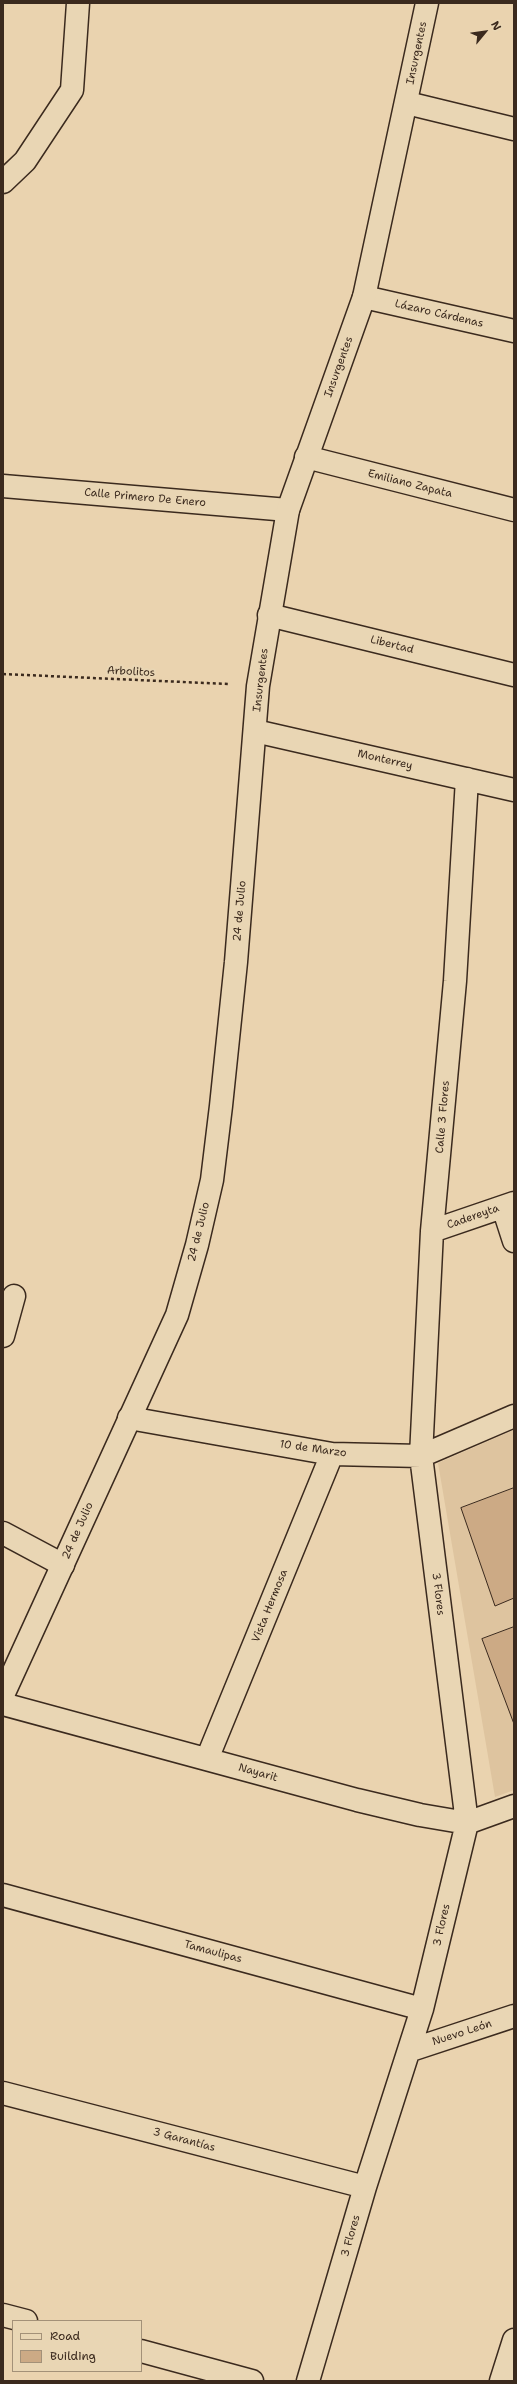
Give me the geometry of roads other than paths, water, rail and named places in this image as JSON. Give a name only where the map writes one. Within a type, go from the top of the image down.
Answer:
[{"type":"street","points":[[3,182],[25,161],[72,90],[78,3]]},
{"type":"street","name":"Insurgentes","points":[[255,731],[258,686],[288,510],[364,297],[407,103],[427,3]]},
{"type":"street","points":[[407,103],[514,130]]},
{"type":"street","name":"Lázaro Cárdenas","points":[[364,297],[514,331]]},
{"type":"street","name":"Emiliano Zapata","points":[[306,457],[514,510]]},
{"type":"street","name":"Calle Primero De Enero","points":[[3,486],[288,510]]},
{"type":"street","name":"Libertad","points":[[269,616],[514,676]]},
{"type":"street","name":"Monterrey","points":[[255,731],[514,790]]},
{"type":"street","name":"24 de Julio","points":[[3,1695],[177,1316],[197,1245],[212,1180],[236,962],[255,731]]},
{"type":"street","name":"Calle 3 Flores","points":[[421,1456],[432,1231],[455,981],[467,779]]},
{"type":"street","points":[[508,1205],[514,1241]]},
{"type":"street","name":"Cadereyta","points":[[432,1231],[508,1205]]},
{"type":"street","points":[[3,1336],[14,1296]]},
{"type":"street","name":"10 de Marzo","points":[[129,1418],[332,1454],[421,1456],[514,1416]]},
{"type":"street","name":"Vista Hermosa","points":[[207,1758],[332,1454]]},
{"type":"street","name":"3 Flores","points":[[308,2381],[365,2187],[411,2050],[466,1822],[421,1456]]},
{"type":"street","points":[[3,1533],[63,1565]]},
{"type":"street","name":"Nayarit","points":[[3,1704],[207,1758],[357,1800],[420,1815],[466,1822],[514,1806]]},
{"type":"street","name":"Tamaulipas","points":[[3,1894],[422,2009]]},
{"type":"street","name":"Nuevo León","points":[[411,2050],[514,2016]]},
{"type":"street","name":"3 Garantías","points":[[3,2093],[365,2187]]},
{"type":"street","points":[[501,2381],[514,2340]]},
{"type":"street","points":[[142,2352],[252,2381]]}]
